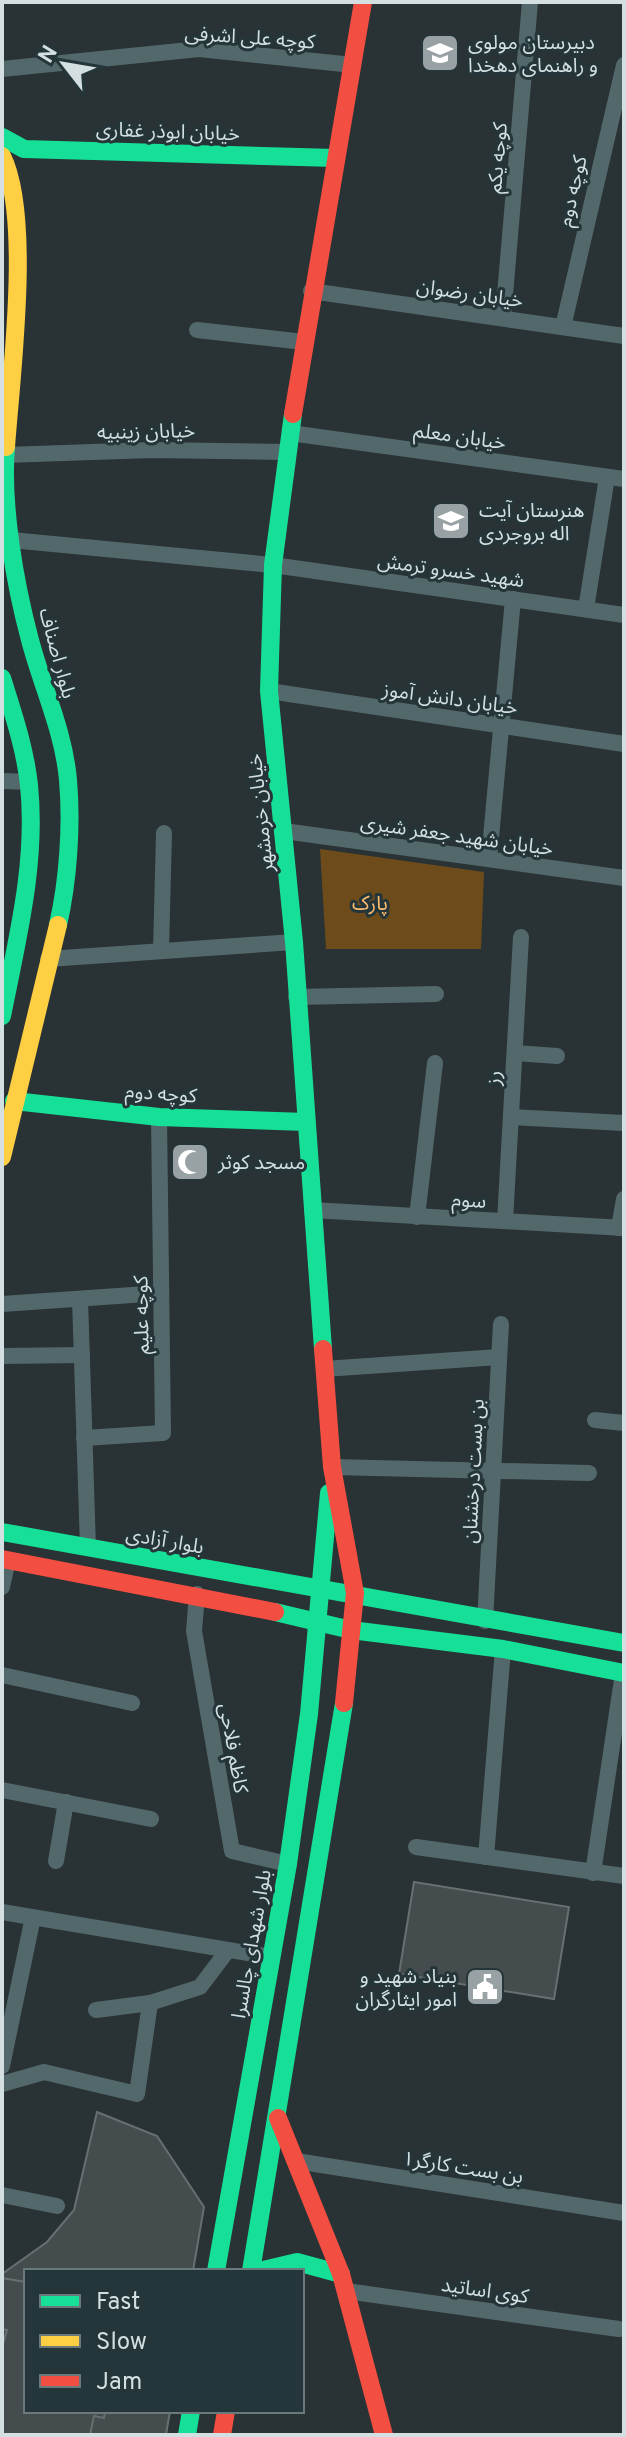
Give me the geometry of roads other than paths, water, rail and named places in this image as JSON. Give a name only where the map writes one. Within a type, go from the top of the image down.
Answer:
[{"type":"main road","name":"خیابان خرمشهر","points":[[351,1630],[355,1593],[332,1467],[294,942],[269,691],[273,565],[287,452],[311,291],[363,2]]},
{"type":"main road","name":"خیابان ابوذر غفاری","points":[[2,137],[24,149],[335,158]]},
{"type":"main road","name":"بلوار اصناف","points":[[2,156],[11,174],[16,246],[16,320],[5,455],[11,540],[29,637],[60,739],[68,780],[66,867],[60,915],[2,1157]]},
{"type":"main road","points":[[2,678],[29,782],[30,856],[8,958],[2,1016]]},
{"type":"main road","name":"کوچه دوم","points":[[14,1101],[159,1117],[306,1122]]},
{"type":"main road","name":"خیابان خرمشهر","points":[[315,1623],[332,1467]]},
{"type":"main road","name":"بلوار آزادی","points":[[2,1532],[355,1593]]},
{"type":"main road","points":[[5,1559],[222,1599],[351,1630],[503,1649],[623,1673]]},
{"type":"main road","points":[[222,1599],[229,1592],[227,1573]]},
{"type":"main road","points":[[355,1593],[485,1621],[624,1643]]},
{"type":"main road","points":[[453,1644],[446,1637],[444,1627],[448,1617],[457,1614]]},
{"type":"main road","name":"بلوار شهدای چالسرا","points":[[216,2269],[288,1864],[309,1714],[315,1623]]},
{"type":"main road","points":[[251,2269],[342,1723],[351,1630]]},
{"type":"main road","points":[[309,1714],[320,1708],[328,1709],[342,1723]]},
{"type":"main road","points":[[278,2118],[344,2283],[384,2435]]},
{"type":"main road","points":[[267,2269],[297,2262],[344,2283]]},
{"type":"main road","points":[[187,2435],[191,2413]]},
{"type":"main road","points":[[222,2435],[226,2413]]},
{"type":"street","name":"کوچه یکم","points":[[503,318],[530,2]]},
{"type":"street","name":"کوچه علی اشرفی","points":[[2,69],[199,49],[353,65]]},
{"type":"street","name":"کوچه دوم","points":[[563,327],[624,65]]},
{"type":"street","name":"خیابان رضوان","points":[[311,291],[624,336]]},
{"type":"street","points":[[197,330],[304,342]]},
{"type":"street","name":"خیابان معلم","points":[[290,433],[616,478]]},
{"type":"street","name":"خیابان زینبیه","points":[[5,455],[152,450],[287,452]]},
{"type":"street","points":[[586,609],[616,478]]},
{"type":"street","name":"شهید خسرو ترمش","points":[[11,540],[273,565],[624,615]]},
{"type":"street","points":[[489,859],[513,599]]},
{"type":"street","name":"خیابان دانش آموز","points":[[269,691],[624,744]]},
{"type":"street","points":[[2,781],[29,782]]},
{"type":"street","name":"خیابان شهید جعفر شیری","points":[[284,831],[624,878]]},
{"type":"street","points":[[161,951],[164,833]]},
{"type":"street","name":"رز","points":[[505,1221],[521,937]]},
{"type":"street","points":[[48,959],[294,942]]},
{"type":"street","points":[[296,997],[436,994]]},
{"type":"street","points":[[515,1053],[557,1056]]},
{"type":"street","points":[[417,1217],[435,1063]]},
{"type":"street","name":"کوچه علیم","points":[[84,1438],[163,1433],[159,1117]]},
{"type":"street","points":[[511,1117],[624,1123]]},
{"type":"street","points":[[622,1228],[624,1199]]},
{"type":"street","name":"سوم","points":[[312,1210],[622,1228]]},
{"type":"street","points":[[2,1304],[161,1293]]},
{"type":"street","points":[[80,1299],[88,1548]]},
{"type":"street","name":"بن بست درخشنان","points":[[485,1621],[501,1324]]},
{"type":"street","points":[[2,1356],[82,1355]]},
{"type":"street","points":[[324,1369],[499,1357]]},
{"type":"street","points":[[595,1420],[624,1423]]},
{"type":"street","points":[[332,1467],[589,1473]]},
{"type":"street","points":[[2,1587],[5,1559]]},
{"type":"street","name":"کاظم فلاحی","points":[[197,1594],[194,1631],[232,1851],[288,1864]]},
{"type":"street","points":[[486,1857],[503,1649]]},
{"type":"street","points":[[593,1873],[623,1673]]},
{"type":"street","points":[[2,1675],[132,1703]]},
{"type":"street","points":[[2,1790],[151,1819]]},
{"type":"street","points":[[56,1861],[66,1802]]},
{"type":"street","points":[[416,1847],[624,1876]]},
{"type":"street","points":[[2,1912],[271,1957]]},
{"type":"street","points":[[2,2066],[33,1917]]},
{"type":"street","points":[[96,2010],[150,2003],[200,1987],[228,1950]]},
{"type":"street","points":[[2,2084],[44,2072],[137,2094],[150,2003]]},
{"type":"street","name":"بن بست کارگر۱","points":[[296,2161],[624,2213]]},
{"type":"street","points":[[2,2195],[57,2206]]},
{"type":"street","name":"کوی اساتید","points":[[344,2283],[619,2329]]},
{"type":"place","name":"دبیرستان مولوی و راهنمای دهخدا","points":[[440,53]]},
{"type":"place","name":"هنرستان آیت اله بروجردی","points":[[451,521]]},
{"type":"place","name":"مسجد کوثر","points":[[190,1162]]},
{"type":"place","name":"بنیاد شهید و امور ایثارگران","points":[[485,1987]]},
{"type":"park label","name":"پارک","points":[[370,903]]}]
